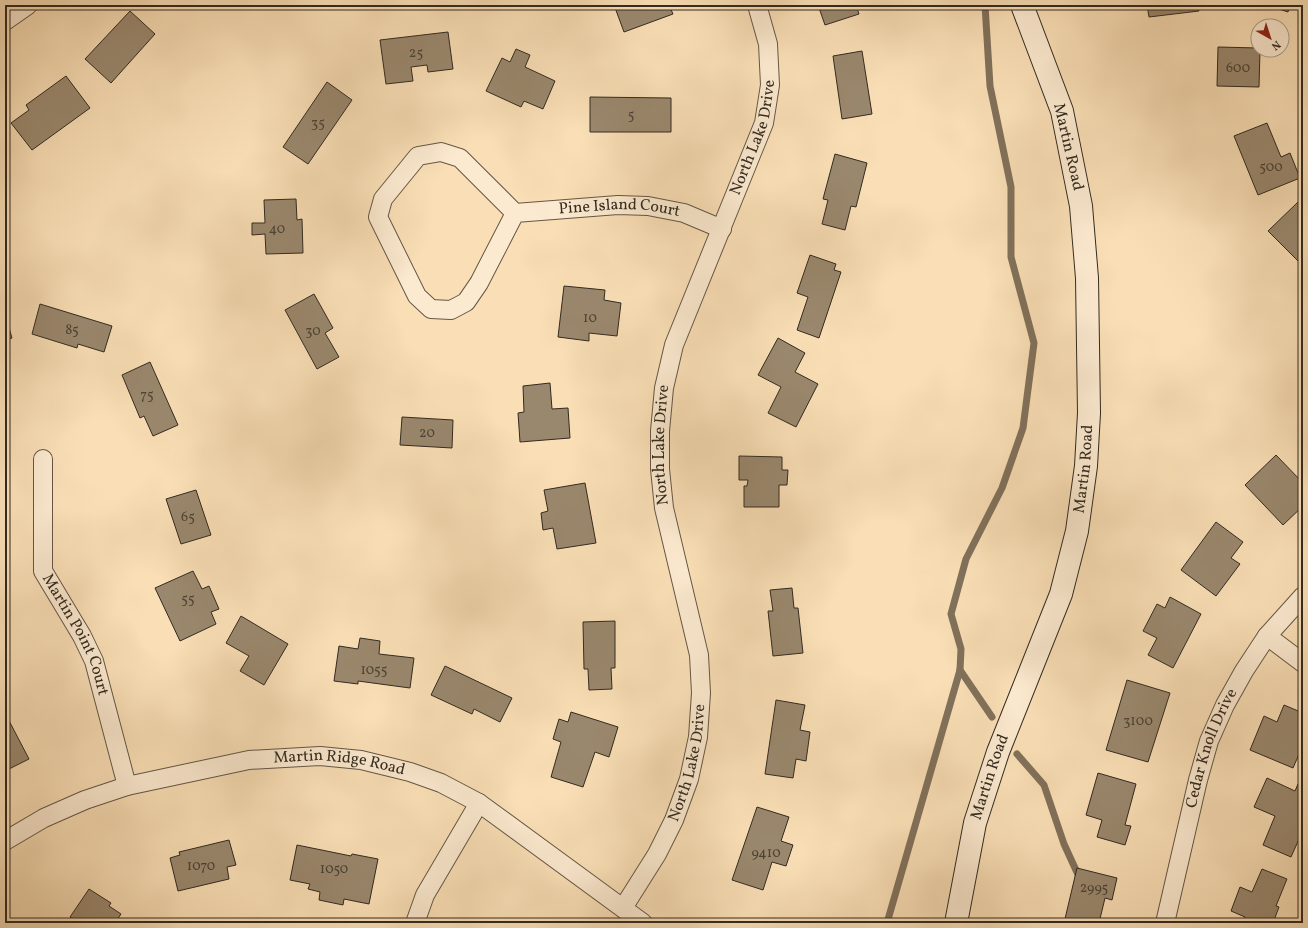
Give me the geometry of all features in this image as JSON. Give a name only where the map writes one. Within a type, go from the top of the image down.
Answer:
[{"type":"street","points":[[5,21],[28,5]]},
{"type":"street","name":"North Lake Drive","points":[[623,908],[657,854],[674,820],[689,779],[698,737],[701,693],[699,655],[664,508],[660,470],[660,431],[664,388],[674,345],[764,123],[770,85],[768,44],[757,5]]},
{"type":"street","name":"Martin Road","points":[[956,923],[975,823],[998,752],[1061,594],[1077,531],[1086,466],[1089,413],[1087,278],[1081,206],[1062,111],[1022,5]]},
{"type":"street","points":[[441,152],[460,158],[515,213],[479,283],[466,302],[451,310],[431,309],[417,296],[378,217],[383,199],[418,156],[441,152]]},
{"type":"street","name":"Pine Island Court","points":[[515,213],[618,205],[648,206],[684,213],[722,229]]},
{"type":"street","name":"Martin Point Court","points":[[43,459],[43,571],[82,636],[94,662],[127,786]]},
{"type":"street","name":"Cedar Knoll Drive","points":[[1165,923],[1198,780],[1210,741],[1229,698],[1244,671],[1267,636],[1303,596]]},
{"type":"street","points":[[1267,636],[1303,663]]},
{"type":"street","name":"Martin Ridge Road","points":[[5,841],[44,818],[85,800],[127,786],[249,760],[320,756],[361,760],[402,769],[441,783],[479,803],[643,923]]},
{"type":"street","points":[[415,923],[425,895],[479,803]]},
{"type":"building","points":[[614,5],[669,5],[673,14],[624,32]]},
{"type":"building","points":[[818,5],[856,5],[859,14],[825,25]]},
{"type":"building","points":[[1147,5],[1198,5],[1199,11],[1149,17]]},
{"type":"building","points":[[1267,5],[1290,5],[1288,12]]},
{"type":"building","points":[[130,11],[155,34],[111,83],[85,59]]},
{"type":"building","points":[[448,32],[453,69],[428,72],[427,65],[411,67],[413,81],[386,84],[380,40]]},
{"type":"building","points":[[1218,47],[1250,48],[1250,58],[1260,58],[1259,87],[1217,86]]},
{"type":"building","points":[[516,49],[530,55],[525,67],[555,81],[543,109],[524,101],[521,107],[486,91],[502,58],[510,62]]},
{"type":"building","points":[[862,51],[872,114],[842,119],[833,56]]},
{"type":"building","points":[[66,76],[90,108],[32,150],[11,123],[29,110],[26,105]]},
{"type":"building","points":[[327,82],[352,100],[308,164],[283,147]]},
{"type":"building","points":[[590,97],[671,98],[671,132],[590,132]]},
{"type":"building","points":[[1267,123],[1281,157],[1290,153],[1300,178],[1258,195],[1234,136]]},
{"type":"building","points":[[835,154],[867,163],[856,207],[851,206],[845,230],[822,224],[828,200],[823,199]]},
{"type":"building","points":[[296,199],[297,220],[302,219],[303,253],[266,254],[265,234],[252,235],[252,223],[265,223],[264,200]]},
{"type":"building","points":[[1298,202],[1303,207],[1303,266],[1268,231]]},
{"type":"building","points":[[810,255],[836,264],[834,270],[841,272],[819,338],[797,330],[808,297],[797,293]]},
{"type":"building","points":[[564,286],[605,290],[604,300],[621,303],[617,336],[589,333],[589,341],[558,337]]},
{"type":"building","points":[[314,294],[333,328],[325,333],[339,357],[317,369],[285,310]]},
{"type":"building","points":[[40,304],[112,326],[104,352],[78,344],[77,348],[32,334]]},
{"type":"building","points":[[5,314],[12,338],[5,340]]},
{"type":"building","points":[[778,338],[805,353],[795,372],[818,384],[796,427],[768,413],[781,387],[758,375]]},
{"type":"building","points":[[150,362],[178,425],[153,436],[144,416],[140,418],[122,375]]},
{"type":"building","points":[[550,383],[552,409],[568,408],[570,438],[520,442],[518,413],[524,412],[523,386]]},
{"type":"building","points":[[402,417],[453,420],[452,448],[400,445]]},
{"type":"building","points":[[1276,455],[1303,483],[1303,506],[1283,525],[1245,485]]},
{"type":"building","points":[[739,456],[782,457],[782,470],[788,470],[787,485],[779,485],[779,507],[744,507],[744,486],[747,486],[748,480],[739,480]]},
{"type":"building","points":[[585,483],[596,543],[557,549],[553,528],[543,530],[541,513],[548,511],[544,490]]},
{"type":"building","points":[[196,490],[211,535],[181,544],[166,499]]},
{"type":"building","points":[[1216,522],[1243,542],[1231,558],[1240,564],[1216,596],[1181,570]]},
{"type":"building","points":[[193,571],[202,589],[209,586],[219,609],[211,612],[216,624],[180,641],[155,588]]},
{"type":"building","points":[[792,588],[794,608],[798,608],[803,653],[773,656],[768,611],[773,611],[770,590]]},
{"type":"building","points":[[1170,597],[1201,614],[1173,668],[1148,655],[1157,638],[1143,631],[1157,604],[1165,608]]},
{"type":"building","points":[[241,616],[288,644],[264,685],[240,671],[249,656],[226,643]]},
{"type":"building","points":[[615,621],[615,668],[611,668],[612,689],[589,690],[588,669],[584,669],[583,622]]},
{"type":"building","points":[[360,638],[380,641],[379,654],[414,658],[410,688],[358,681],[358,684],[334,681],[339,646],[358,649]]},
{"type":"building","points":[[445,666],[512,698],[500,722],[474,709],[472,714],[431,695]]},
{"type":"building","points":[[1127,680],[1170,693],[1148,762],[1106,750]]},
{"type":"building","points":[[776,700],[805,705],[800,730],[810,732],[806,761],[796,759],[793,778],[765,774]]},
{"type":"building","points":[[1284,705],[1303,713],[1303,745],[1293,768],[1250,750],[1264,716],[1277,722]]},
{"type":"building","points":[[571,712],[618,727],[609,757],[595,752],[583,787],[551,777],[561,742],[553,739],[559,719],[568,722]]},
{"type":"building","points":[[5,713],[29,759],[5,771]]},
{"type":"building","points":[[1098,773],[1136,784],[1125,825],[1131,826],[1125,845],[1097,837],[1102,820],[1086,815]]},
{"type":"building","points":[[1267,778],[1295,791],[1298,784],[1303,786],[1303,830],[1291,857],[1263,845],[1275,816],[1254,807]]},
{"type":"building","points":[[757,807],[789,817],[781,841],[793,845],[786,866],[772,862],[763,890],[732,880]]},
{"type":"building","points":[[229,840],[236,865],[227,867],[229,879],[178,891],[170,858],[180,855],[179,852]]},
{"type":"building","points":[[297,845],[351,856],[352,854],[378,859],[369,904],[344,899],[343,905],[319,900],[320,892],[308,889],[310,884],[290,880]]},
{"type":"building","points":[[1077,868],[1117,878],[1112,900],[1105,898],[1099,923],[1064,923]]},
{"type":"building","points":[[1262,869],[1287,879],[1276,906],[1279,907],[1273,923],[1247,923],[1243,921],[1245,917],[1231,911],[1240,887],[1252,892]]},
{"type":"building","points":[[89,889],[111,903],[109,906],[121,914],[115,923],[80,923],[70,917]]},
{"type":"waterway","points":[[887,923],[960,670],[961,649],[951,614],[966,559],[1002,488],[1023,428],[1034,343],[1011,257],[1011,187],[990,86],[985,5]]},
{"type":"waterway","points":[[960,670],[992,717]]},
{"type":"waterway","points":[[1017,754],[1044,785],[1064,844],[1080,879]]}]
